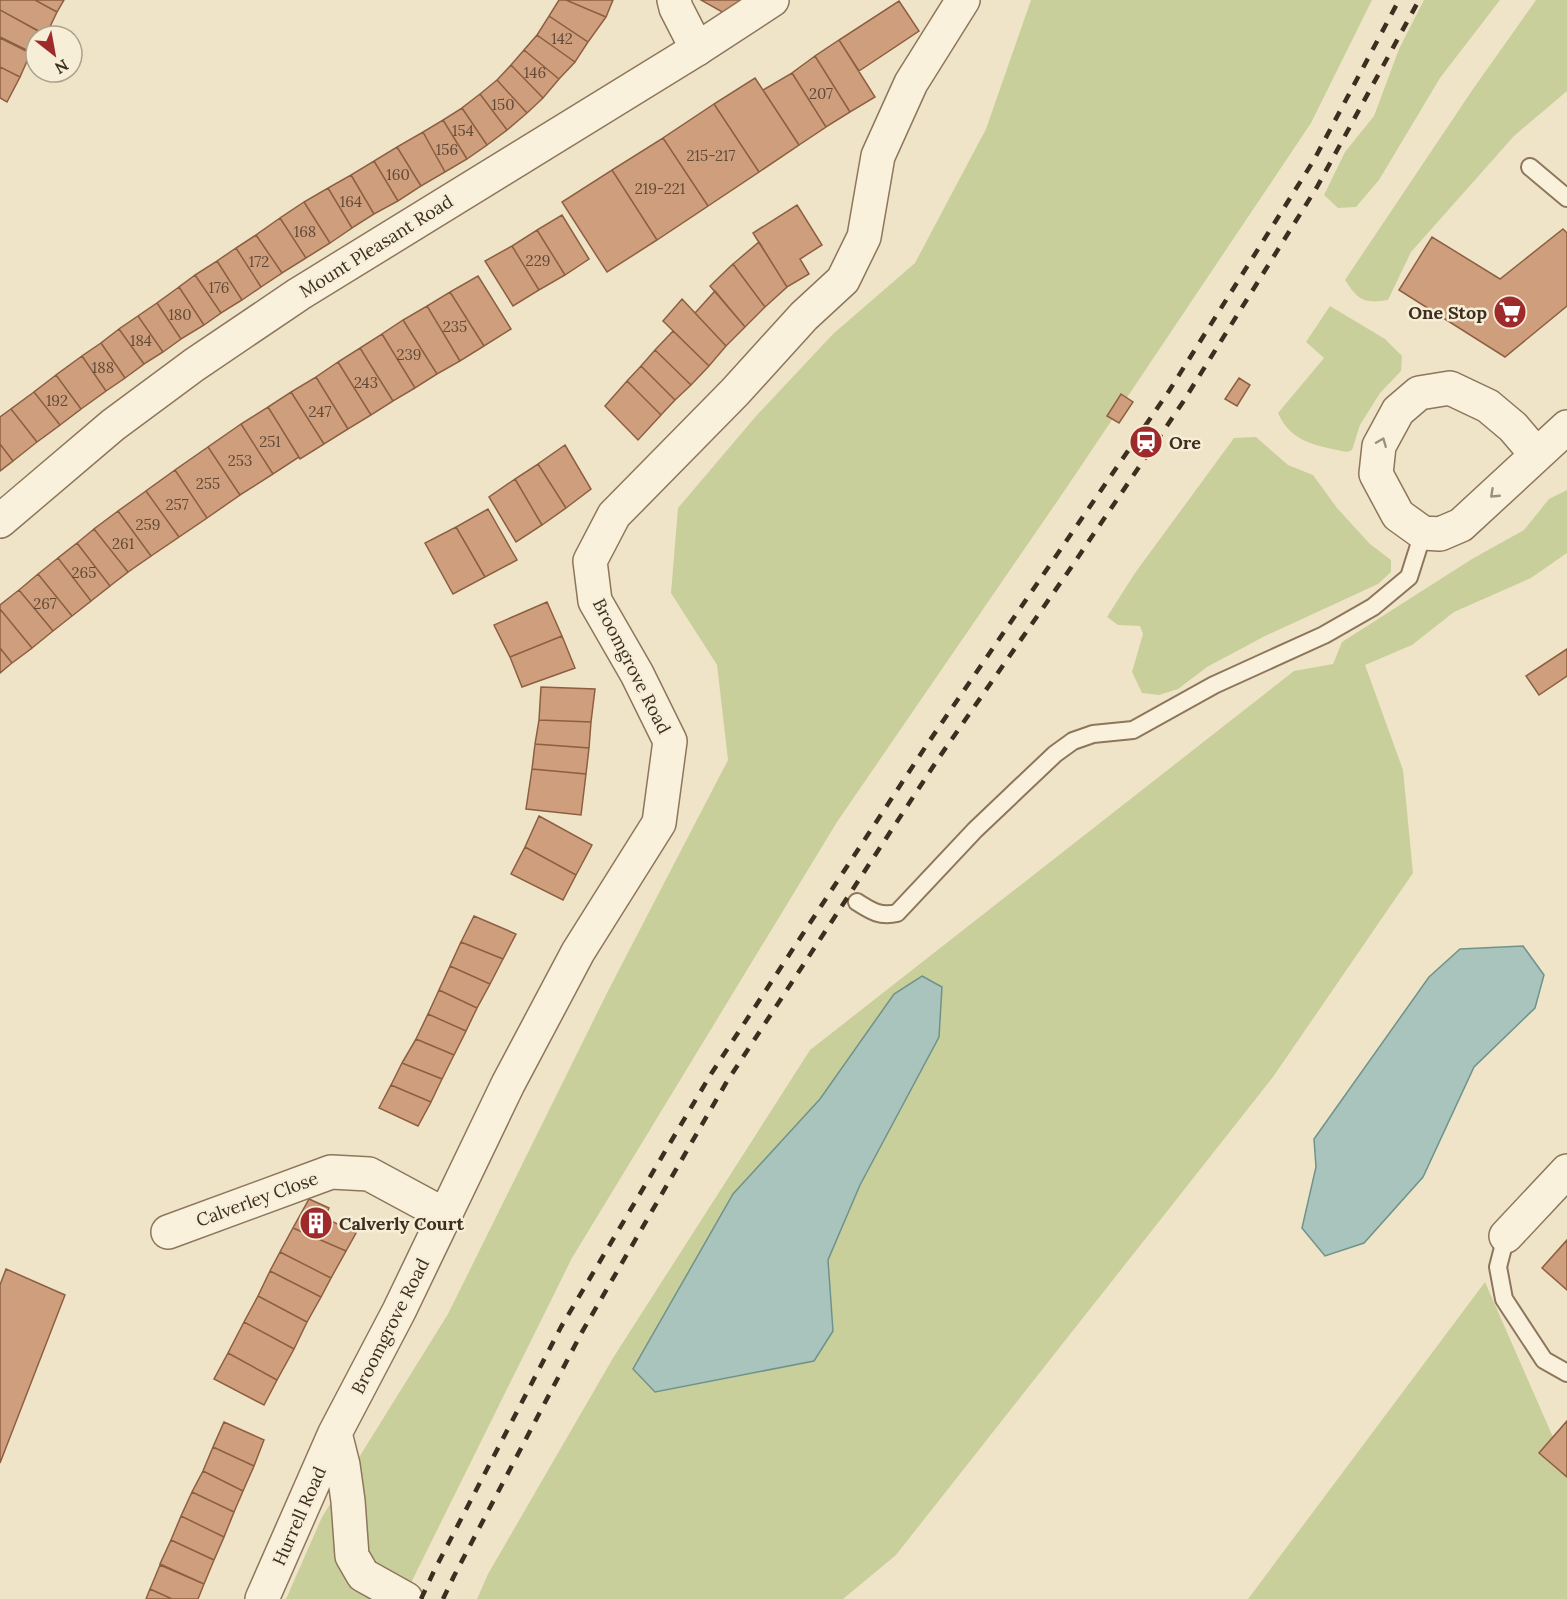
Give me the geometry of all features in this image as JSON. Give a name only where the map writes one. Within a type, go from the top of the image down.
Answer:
[{"type":"street","points":[[674,0],[697,49]]},
{"type":"street","name":"Mount Pleasant Road","points":[[0,521],[113,425],[194,365],[289,300],[697,49],[772,0]]},
{"type":"street","name":"Broomgrove Road","points":[[335,1433],[399,1311],[508,1084],[578,952],[659,823],[670,741],[637,674],[595,601],[590,561],[614,515],[735,392],[804,316],[843,280],[864,237],[878,156],[912,83],[963,0]]},
{"type":"street","points":[[1536,454],[1513,428],[1488,406],[1450,388],[1419,393],[1398,411],[1378,446],[1376,474],[1398,515],[1423,533],[1440,534],[1461,525],[1567,427]]},
{"type":"street","points":[[1506,1236],[1567,1171]]},
{"type":"street","name":"Calverley Close","points":[[168,1232],[332,1172],[369,1174],[445,1215]]},
{"type":"street","points":[[335,1433],[343,1465],[348,1501],[352,1556],[363,1575],[406,1599]]},
{"type":"street","name":"Hurrell Road","points":[[262,1599],[335,1433]]},
{"type":"lane","points":[[1530,167],[1567,198]]},
{"type":"lane","points":[[857,902],[874,913],[886,916],[897,914],[975,830],[1055,754],[1073,741],[1093,734],[1133,730],[1214,685],[1324,634],[1373,607],[1409,577],[1423,533]]},
{"type":"lane","points":[[1506,1236],[1498,1268],[1504,1299],[1544,1360],[1567,1373]]},
{"type":"green space","points":[[1031,0],[1372,0],[1311,123],[1067,487],[837,822],[572,1258],[403,1599],[286,1599],[322,1517],[448,1314],[608,991],[728,760],[717,665],[671,593],[678,508],[757,415],[833,334],[915,263],[986,129]]},
{"type":"green space","points":[[1424,0],[1500,0],[1440,78],[1379,180],[1356,207],[1338,208],[1324,195],[1345,152],[1374,116],[1399,49]]},
{"type":"green space","points":[[1536,0],[1567,0],[1567,91],[1514,136],[1411,252],[1388,300],[1367,301],[1362,299],[1345,280],[1473,89]]},
{"type":"green space","points":[[1330,306],[1385,339],[1402,356],[1401,371],[1380,393],[1360,425],[1352,450],[1347,452],[1306,442],[1290,431],[1278,413],[1324,358],[1306,342]]},
{"type":"green space","points":[[1256,437],[1288,465],[1313,475],[1337,508],[1370,544],[1391,560],[1391,572],[1378,584],[1265,636],[1207,667],[1178,689],[1159,695],[1142,693],[1132,672],[1143,634],[1140,626],[1118,625],[1107,617],[1135,573],[1234,438]]},
{"type":"green space","points":[[1567,490],[1567,553],[1531,578],[1454,612],[1412,645],[1365,665],[1403,770],[1413,873],[1273,1077],[896,1555],[843,1599],[477,1599],[488,1574],[613,1358],[810,1050],[1294,671],[1333,664],[1342,642],[1472,559],[1524,530],[1549,499]]},
{"type":"green space","points":[[1485,1282],[1567,1469],[1567,1599],[1248,1599]]},
{"type":"water","points":[[1523,946],[1544,975],[1535,1008],[1474,1067],[1423,1177],[1364,1243],[1325,1256],[1302,1228],[1316,1167],[1314,1139],[1429,977],[1460,949]]},
{"type":"water","points":[[922,976],[942,987],[939,1037],[860,1185],[828,1260],[833,1331],[814,1361],[655,1392],[633,1369],[733,1194],[820,1099],[894,994]]},
{"type":"building","points":[[0,0],[35,0],[57,12],[51,24],[26,24],[0,10]]},
{"type":"building","points":[[35,0],[64,0],[57,12]]},
{"type":"building","points":[[559,0],[566,0],[606,17],[588,42],[549,16]]},
{"type":"building","points":[[566,0],[613,0],[606,17]]},
{"type":"building","points":[[701,0],[751,0],[724,13]]},
{"type":"building","points":[[899,1],[919,31],[859,71],[839,40]]},
{"type":"building","points":[[0,10],[25,24],[24,50],[0,38]]},
{"type":"building","points":[[549,16],[588,42],[575,62],[537,35]]},
{"type":"building","points":[[537,35],[575,62],[559,79],[524,50]]},
{"type":"building","points":[[0,37],[24,49],[24,68],[20,77],[0,67]]},
{"type":"building","points":[[839,40],[875,97],[850,112],[815,56]]},
{"type":"building","points":[[524,50],[559,79],[543,98],[511,65]]},
{"type":"building","points":[[815,56],[850,112],[826,127],[792,73]]},
{"type":"building","points":[[511,65],[543,98],[527,113],[497,80]]},
{"type":"building","points":[[0,67],[20,77],[7,102],[0,98]]},
{"type":"building","points":[[792,73],[826,127],[799,145],[763,90]]},
{"type":"building","points":[[755,78],[799,145],[759,172],[714,104]]},
{"type":"building","points":[[497,80],[527,113],[507,130],[480,94]]},
{"type":"building","points":[[480,94],[507,130],[487,145],[462,108]]},
{"type":"building","points":[[714,104],[759,172],[708,206],[663,138]]},
{"type":"building","points":[[462,108],[487,145],[467,159],[443,120]]},
{"type":"building","points":[[443,120],[467,159],[445,172],[423,132]]},
{"type":"building","points":[[423,132],[445,172],[421,186],[397,147]]},
{"type":"building","points":[[663,138],[708,206],[657,240],[612,170]]},
{"type":"building","points":[[397,147],[421,186],[398,201],[374,161]]},
{"type":"building","points":[[374,161],[398,201],[374,214],[351,175]]},
{"type":"building","points":[[612,170],[657,240],[607,272],[562,202]]},
{"type":"building","points":[[351,175],[374,214],[352,228],[328,188]]},
{"type":"building","points":[[328,188],[352,228],[330,243],[304,202]]},
{"type":"building","points":[[304,202],[330,243],[306,258],[280,218]]},
{"type":"building","points":[[797,205],[822,245],[800,259],[809,274],[787,287],[753,233]]},
{"type":"building","points":[[562,215],[589,259],[565,275],[537,230]]},
{"type":"building","points":[[280,218],[306,258],[282,273],[256,235]]},
{"type":"building","points":[[1563,229],[1567,233],[1567,306],[1505,357],[1399,290],[1432,237],[1500,279]]},
{"type":"building","points":[[537,230],[565,275],[539,290],[512,246]]},
{"type":"building","points":[[256,235],[282,273],[261,287],[236,248]]},
{"type":"building","points":[[759,242],[787,287],[765,307],[733,264]]},
{"type":"building","points":[[512,246],[539,290],[513,306],[485,261]]},
{"type":"building","points":[[236,248],[261,287],[242,300],[217,261]]},
{"type":"building","points":[[217,261],[242,300],[221,313],[195,275]]},
{"type":"building","points":[[733,264],[765,307],[745,327],[710,286]]},
{"type":"building","points":[[195,275],[221,313],[204,325],[179,287]]},
{"type":"building","points":[[478,276],[511,329],[484,346],[450,292]]},
{"type":"building","points":[[179,287],[204,325],[181,339],[157,303]]},
{"type":"building","points":[[715,291],[745,327],[726,346],[695,313]]},
{"type":"building","points":[[450,292],[484,346],[460,361],[427,306]]},
{"type":"building","points":[[682,299],[726,346],[709,366],[663,321]]},
{"type":"building","points":[[157,303],[181,339],[163,352],[138,316]]},
{"type":"building","points":[[427,306],[460,361],[437,374],[403,320]]},
{"type":"building","points":[[138,316],[163,352],[144,364],[119,329]]},
{"type":"building","points":[[403,320],[437,374],[415,388],[382,334]]},
{"type":"building","points":[[119,329],[144,364],[125,378],[101,343]]},
{"type":"building","points":[[673,331],[709,366],[691,385],[655,350]]},
{"type":"building","points":[[382,334],[415,388],[393,401],[360,348]]},
{"type":"building","points":[[101,343],[125,378],[106,391],[82,356]]},
{"type":"building","points":[[360,348],[393,401],[371,415],[338,362]]},
{"type":"building","points":[[655,350],[691,385],[675,400],[641,366]]},
{"type":"building","points":[[82,356],[106,391],[81,409],[56,375]]},
{"type":"building","points":[[338,362],[371,415],[348,429],[316,377]]},
{"type":"building","points":[[641,366],[675,400],[661,415],[627,381]]},
{"type":"building","points":[[56,375],[81,409],[60,425],[34,392]]},
{"type":"building","points":[[316,377],[348,429],[324,444],[291,392]]},
{"type":"building","points":[[1239,378],[1250,385],[1237,406],[1225,399]]},
{"type":"building","points":[[627,381],[661,415],[638,440],[605,406]]},
{"type":"building","points":[[34,392],[60,425],[37,442],[11,409]]},
{"type":"building","points":[[291,392],[324,444],[300,459],[268,407]]},
{"type":"building","points":[[1121,394],[1133,402],[1119,423],[1107,416]]},
{"type":"building","points":[[268,407],[299,457],[273,474],[241,424]]},
{"type":"building","points":[[11,409],[37,442],[13,461],[0,444],[0,417]]},
{"type":"building","points":[[241,424],[273,474],[240,495],[208,447]]},
{"type":"building","points":[[0,444],[13,461],[0,471]]},
{"type":"building","points":[[565,445],[591,489],[566,508],[538,464]]},
{"type":"building","points":[[208,447],[240,495],[207,518],[175,470]]},
{"type":"building","points":[[538,464],[566,508],[542,525],[515,479]]},
{"type":"building","points":[[175,470],[207,518],[179,537],[146,491]]},
{"type":"building","points":[[515,479],[542,525],[516,542],[489,497]]},
{"type":"building","points":[[146,491],[179,537],[151,556],[118,511]]},
{"type":"building","points":[[488,509],[517,560],[485,577],[456,527]]},
{"type":"building","points":[[118,511],[151,556],[128,572],[94,529]]},
{"type":"building","points":[[456,527],[485,577],[453,594],[425,543]]},
{"type":"building","points":[[94,529],[128,572],[110,586],[77,543]]},
{"type":"building","points":[[77,543],[110,586],[91,601],[58,558]]},
{"type":"building","points":[[58,558],[91,601],[72,616],[38,574]]},
{"type":"building","points":[[38,574],[72,616],[53,631],[19,590]]},
{"type":"building","points":[[19,590],[53,631],[32,648],[0,609],[0,605]]},
{"type":"building","points":[[547,602],[562,636],[510,657],[494,625]]},
{"type":"building","points":[[0,609],[32,648],[12,663],[0,648]]},
{"type":"building","points":[[562,636],[575,668],[522,687],[510,657]]},
{"type":"building","points":[[0,648],[12,663],[0,673]]},
{"type":"building","points":[[1567,649],[1567,676],[1539,695],[1526,676]]},
{"type":"building","points":[[541,687],[595,689],[591,722],[539,720]]},
{"type":"building","points":[[539,720],[591,722],[589,748],[535,744]]},
{"type":"building","points":[[535,744],[589,748],[586,774],[532,769]]},
{"type":"building","points":[[532,769],[586,774],[581,815],[526,809]]},
{"type":"building","points":[[539,816],[592,845],[576,875],[525,847]]},
{"type":"building","points":[[525,847],[576,875],[563,900],[511,874]]},
{"type":"building","points":[[474,916],[516,934],[503,959],[461,942]]},
{"type":"building","points":[[461,942],[503,959],[490,984],[450,966]]},
{"type":"building","points":[[450,966],[490,984],[477,1008],[439,990]]},
{"type":"building","points":[[439,990],[477,1008],[466,1031],[428,1014]]},
{"type":"building","points":[[428,1014],[466,1031],[454,1055],[416,1039]]},
{"type":"building","points":[[416,1039],[454,1055],[442,1079],[402,1063]]},
{"type":"building","points":[[402,1063],[442,1079],[431,1102],[391,1085]]},
{"type":"building","points":[[391,1085],[431,1102],[418,1126],[379,1108]]},
{"type":"building","name":"Calverly Court","points":[[309,1199],[329,1208],[325,1218],[356,1233],[346,1251],[293,1228]]},
{"type":"building","points":[[293,1228],[346,1251],[331,1278],[280,1252]]},
{"type":"building","points":[[1567,1240],[1567,1290],[1542,1268]]},
{"type":"building","points":[[280,1252],[331,1278],[321,1297],[270,1271]]},
{"type":"building","points":[[6,1269],[65,1295],[0,1463],[0,1285]]},
{"type":"building","points":[[270,1271],[321,1297],[307,1322],[258,1296]]},
{"type":"building","points":[[258,1296],[307,1322],[294,1349],[244,1322]]},
{"type":"building","points":[[244,1322],[294,1349],[277,1380],[228,1353]]},
{"type":"building","points":[[228,1353],[277,1380],[264,1405],[214,1379]]},
{"type":"building","points":[[1567,1421],[1567,1477],[1539,1453]]},
{"type":"building","points":[[224,1422],[264,1440],[254,1466],[213,1447]]},
{"type":"building","points":[[213,1447],[254,1466],[243,1491],[203,1471]]},
{"type":"building","points":[[203,1471],[243,1491],[234,1512],[192,1492]]},
{"type":"building","points":[[192,1492],[234,1512],[224,1537],[181,1516]]},
{"type":"building","points":[[181,1516],[224,1537],[214,1560],[171,1540]]},
{"type":"building","points":[[171,1540],[214,1560],[204,1584],[160,1564]]},
{"type":"building","points":[[160,1565],[204,1584],[198,1599],[172,1599],[150,1589]]},
{"type":"building","points":[[150,1589],[172,1599],[146,1599]]},
{"type":"railway","points":[[421,1599],[561,1327],[711,1074],[926,746],[1169,391],[1314,160],[1399,0]]},
{"type":"railway","points":[[443,1599],[582,1332],[726,1083],[938,759],[1183,402],[1317,187],[1419,0]]},
{"type":"place","name":"One Stop","points":[[1510,312]]},
{"type":"place","name":"Ore","points":[[1146,442]]},
{"type":"place","name":"Calverly Court","points":[[316,1223]]}]
